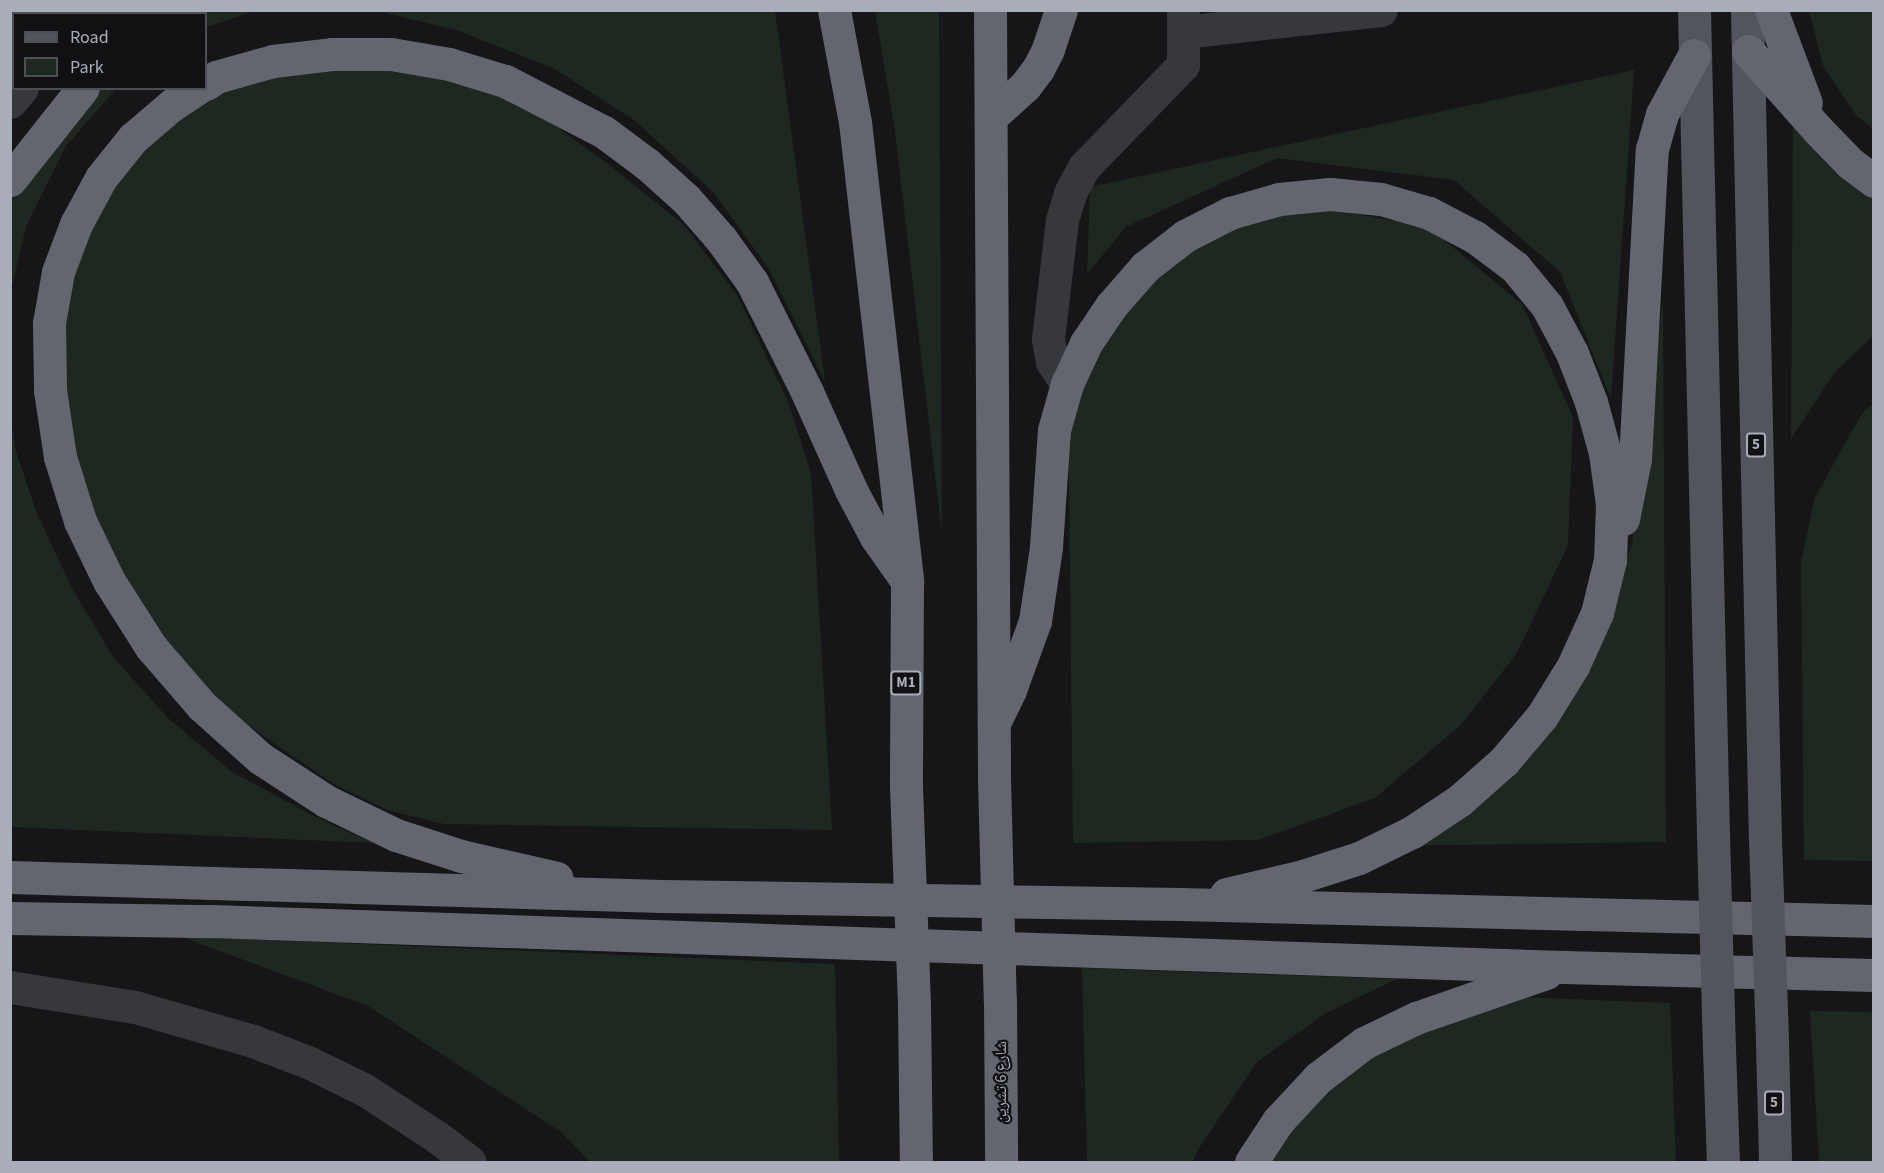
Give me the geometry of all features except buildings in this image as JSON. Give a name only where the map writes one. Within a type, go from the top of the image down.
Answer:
[{"type":"highway","points":[[834,10],[855,122],[907,581]]},
{"type":"highway","name":"شارع 6 تشرين","points":[[990,10],[994,779],[1000,1001],[1001,1162]]},
{"type":"highway","points":[[992,116],[1025,86],[1038,69],[1048,49],[1061,10]]},
{"type":"highway","points":[[1771,10],[1794,76],[1817,129]]},
{"type":"highway","points":[[1748,51],[1817,129],[1850,163],[1874,182]]},
{"type":"highway","points":[[207,83],[216,77],[273,61],[332,54],[391,54],[449,64],[505,81],[604,132],[647,164],[686,200],[722,239],[752,282],[807,392],[850,490],[876,537],[907,581]]},
{"type":"highway","points":[[1180,904],[1303,876],[1359,858],[1412,832],[1460,800],[1504,761],[1542,716],[1573,666],[1597,613],[1610,560],[1627,507],[1635,459],[1652,149],[1662,114],[1694,56]]},
{"type":"highway","points":[[10,180],[81,90]]},
{"type":"highway","points":[[195,90],[173,104],[133,138],[101,178],[76,224],[58,272],[49,323],[50,390],[60,457],[80,521],[109,582],[151,647],[202,706],[260,758],[326,801],[396,835],[461,855],[528,872],[662,896]]},
{"type":"highway","points":[[994,723],[1014,682],[1035,621],[1046,547],[1054,429],[1067,384],[1092,333],[1144,267],[1185,236],[1230,213],[1279,199],[1330,194],[1381,199],[1429,213],[1475,237],[1515,267],[1547,306],[1572,353],[1591,402],[1605,453],[1612,504],[1610,560]]},
{"type":"highway","name":"M1","points":[[907,581],[906,786],[914,1006],[916,1162]]},
{"type":"highway","points":[[10,877],[662,896],[1180,904],[1874,921]]},
{"type":"highway","points":[[10,918],[224,922],[1564,967],[1874,975]]},
{"type":"highway","points":[[1251,1162],[1278,1121],[1318,1078],[1364,1043],[1416,1018],[1564,967]]},
{"type":"main road","points":[[1694,10],[1723,1162]]},
{"type":"main road","name":"5","points":[[1747,10],[1765,839],[1775,1162]]},
{"type":"street","points":[[1067,384],[1052,362],[1048,339],[1062,220],[1070,193],[1084,167],[1183,65],[1183,21],[1381,10]]},
{"type":"street","points":[[10,102],[20,90]]},
{"type":"street","points":[[10,987],[135,1007],[194,1022],[310,1063],[365,1090],[437,1137],[470,1162]]},
{"type":"green space","points":[[161,10],[255,11],[207,27],[207,12],[160,12]]},
{"type":"green space","points":[[377,11],[775,11],[825,382],[769,269],[713,192],[634,120],[553,68],[456,30]]},
{"type":"green space","points":[[875,11],[939,11],[942,535],[895,131]]},
{"type":"green space","points":[[1809,11],[1873,11],[1873,129],[1856,115],[1823,66]]},
{"type":"green space","points":[[284,57],[444,74],[530,108],[607,163],[684,225],[737,295],[788,401],[811,473],[832,830],[444,824],[387,810],[334,784],[260,734],[201,686],[154,626],[111,557],[82,499],[56,370],[67,247],[145,126]]},
{"type":"green space","points":[[1634,70],[1611,399],[1560,272],[1454,180],[1277,158],[1126,227],[1087,274],[1090,187]]},
{"type":"green space","points":[[78,90],[115,90],[66,146],[26,227],[11,290],[11,180]]},
{"type":"green space","points":[[1793,108],[1873,187],[1874,335],[1835,372],[1791,439]]},
{"type":"green space","points":[[1284,202],[1427,226],[1522,304],[1573,417],[1568,545],[1517,653],[1462,724],[1375,798],[1258,840],[1073,843],[1068,394],[1155,269]]},
{"type":"green space","points":[[1663,300],[1666,842],[1388,846],[1459,809],[1592,655],[1632,544]]},
{"type":"green space","points":[[1873,403],[1873,861],[1804,860],[1801,562],[1815,497],[1861,415]]},
{"type":"green space","points":[[10,407],[15,448],[36,511],[73,590],[114,658],[167,717],[232,772],[318,818],[373,843],[11,827]]},
{"type":"green space","points":[[179,936],[835,964],[839,1162],[590,1162],[561,1132],[368,1006]]},
{"type":"green space","points":[[1082,968],[1397,979],[1326,1013],[1257,1062],[1197,1151],[1193,1162],[1087,1162]]},
{"type":"green space","points":[[1494,996],[1670,1003],[1676,1162],[1255,1162],[1349,1049]]},
{"type":"green space","points":[[1810,1011],[1873,1012],[1873,1162],[1819,1162]]}]
